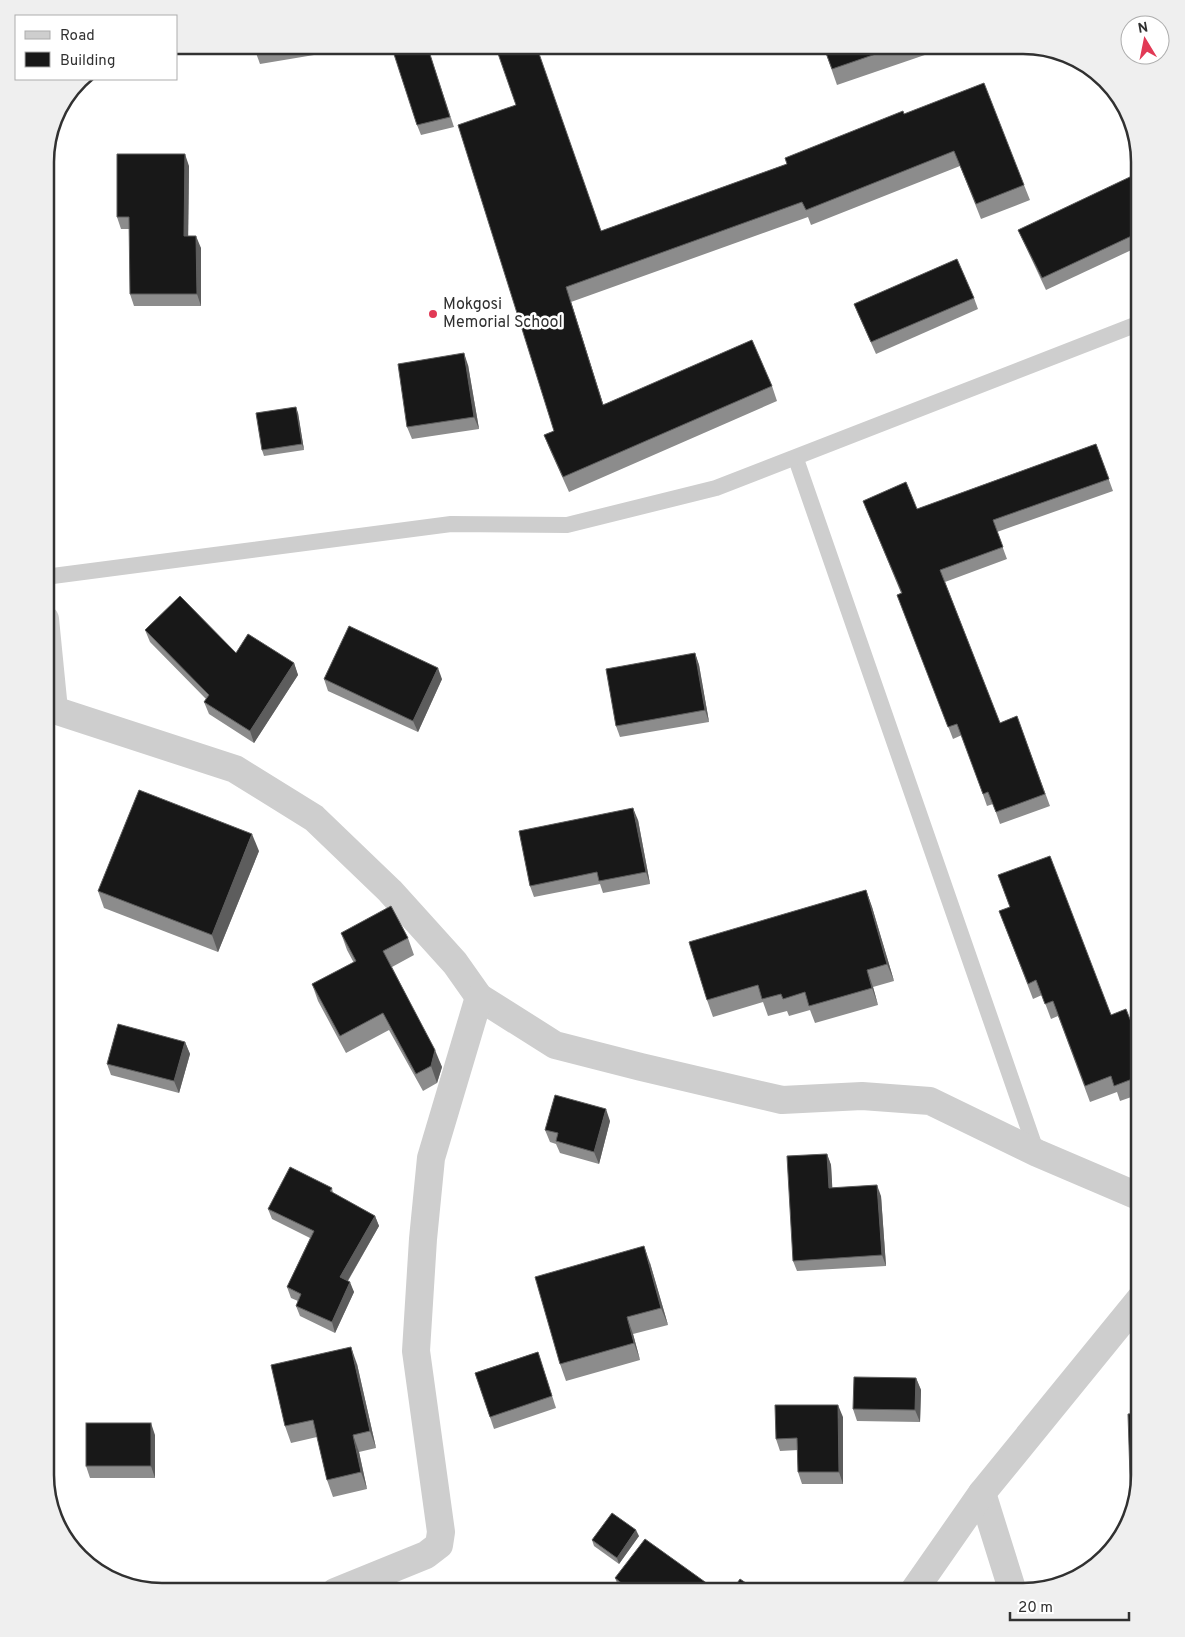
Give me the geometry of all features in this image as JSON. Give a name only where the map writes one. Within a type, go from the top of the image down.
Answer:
[{"type":"street","points":[[54,712],[235,769],[314,818],[396,898],[455,963],[479,996],[555,1044],[641,1067],[782,1100],[862,1096],[930,1101],[1037,1153],[1131,1193]]},
{"type":"street","points":[[357,1583],[426,1555],[439,1545],[441,1532],[416,1351],[423,1239],[431,1158],[479,996]]},
{"type":"street","points":[[919,1583],[982,1493],[1131,1310]]},
{"type":"street","points":[[982,1493],[1010,1583]]},
{"type":"lane","points":[[54,577],[451,524],[567,525],[716,488],[796,459],[1131,327]]},
{"type":"lane","points":[[796,459],[1037,1153]]},
{"type":"building","points":[[394,54],[430,54],[450,117],[417,125]]},
{"type":"building","points":[[498,54],[539,54],[601,231],[787,164],[785,158],[903,111],[904,114],[984,83],[1024,185],[976,204],[954,151],[806,210],[802,202],[566,287],[603,405],[752,340],[772,386],[563,477],[544,435],[554,431],[458,125],[516,105]]},
{"type":"building","points":[[826,54],[876,54],[832,69]]},
{"type":"building","points":[[117,154],[185,154],[184,236],[196,236],[197,294],[130,294],[129,217],[117,217]]},
{"type":"building","points":[[1131,176],[1131,236],[1042,278],[1018,230]]},
{"type":"building","points":[[957,259],[974,298],[871,342],[854,304]]},
{"type":"building","points":[[464,353],[474,417],[407,427],[398,364]]},
{"type":"building","points":[[296,407],[302,444],[262,450],[256,413]]},
{"type":"building","points":[[1096,444],[1109,479],[993,520],[1003,547],[940,570],[1000,723],[1017,716],[1045,794],[996,812],[988,792],[983,794],[957,724],[948,727],[897,595],[902,593],[863,501],[906,482],[917,509]]},
{"type":"building","points":[[180,596],[236,653],[248,634],[294,663],[250,731],[204,702],[209,695],[145,630]]},
{"type":"building","points":[[349,626],[438,668],[413,721],[324,679]]},
{"type":"building","points":[[695,653],[705,710],[616,726],[606,669]]},
{"type":"building","points":[[139,790],[252,834],[212,935],[98,891]]},
{"type":"building","points":[[633,808],[646,872],[599,881],[597,872],[530,886],[519,831]]},
{"type":"building","points":[[1050,856],[1111,1015],[1126,1009],[1131,1022],[1131,1079],[1114,1086],[1111,1076],[1085,1086],[1053,1001],[1045,1004],[1036,980],[1028,984],[999,911],[1010,907],[998,875]]},
{"type":"building","points":[[866,890],[887,964],[867,970],[872,988],[809,1006],[805,992],[783,999],[781,994],[762,999],[758,985],[707,1000],[689,942]]},
{"type":"building","points":[[391,906],[408,938],[383,951],[435,1050],[431,1066],[416,1074],[383,1013],[340,1036],[312,984],[356,961],[341,933]]},
{"type":"building","points":[[118,1024],[185,1042],[174,1081],[107,1064]]},
{"type":"building","points":[[555,1095],[606,1109],[594,1152],[556,1141],[558,1133],[545,1130]]},
{"type":"building","points":[[827,1154],[829,1188],[877,1185],[882,1255],[793,1261],[787,1156]]},
{"type":"building","points":[[290,1167],[332,1188],[330,1191],[375,1216],[340,1277],[350,1282],[332,1322],[296,1306],[301,1294],[287,1287],[314,1231],[268,1209]]},
{"type":"building","points":[[644,1246],[661,1308],[627,1317],[634,1343],[560,1364],[535,1277]]},
{"type":"building","points":[[351,1347],[370,1431],[353,1435],[361,1472],[327,1480],[313,1420],[285,1426],[271,1365]]},
{"type":"building","points":[[538,1352],[552,1396],[490,1417],[475,1373]]},
{"type":"building","points":[[854,1377],[916,1378],[915,1410],[853,1409]]},
{"type":"building","points":[[775,1405],[838,1405],[839,1472],[798,1472],[797,1438],[776,1439]]},
{"type":"building","points":[[1128,1414],[1131,1414],[1130,1486]]},
{"type":"building","points":[[86,1423],[151,1423],[151,1466],[86,1466]]},
{"type":"building","points":[[612,1513],[636,1530],[617,1558],[592,1540]]},
{"type":"building","points":[[645,1539],[706,1583],[621,1583],[615,1578]]},
{"type":"building","points":[[740,1579],[746,1583],[737,1583]]},
{"type":"place","name":"Mokgosi Memorial School","points":[[433,314]]}]
